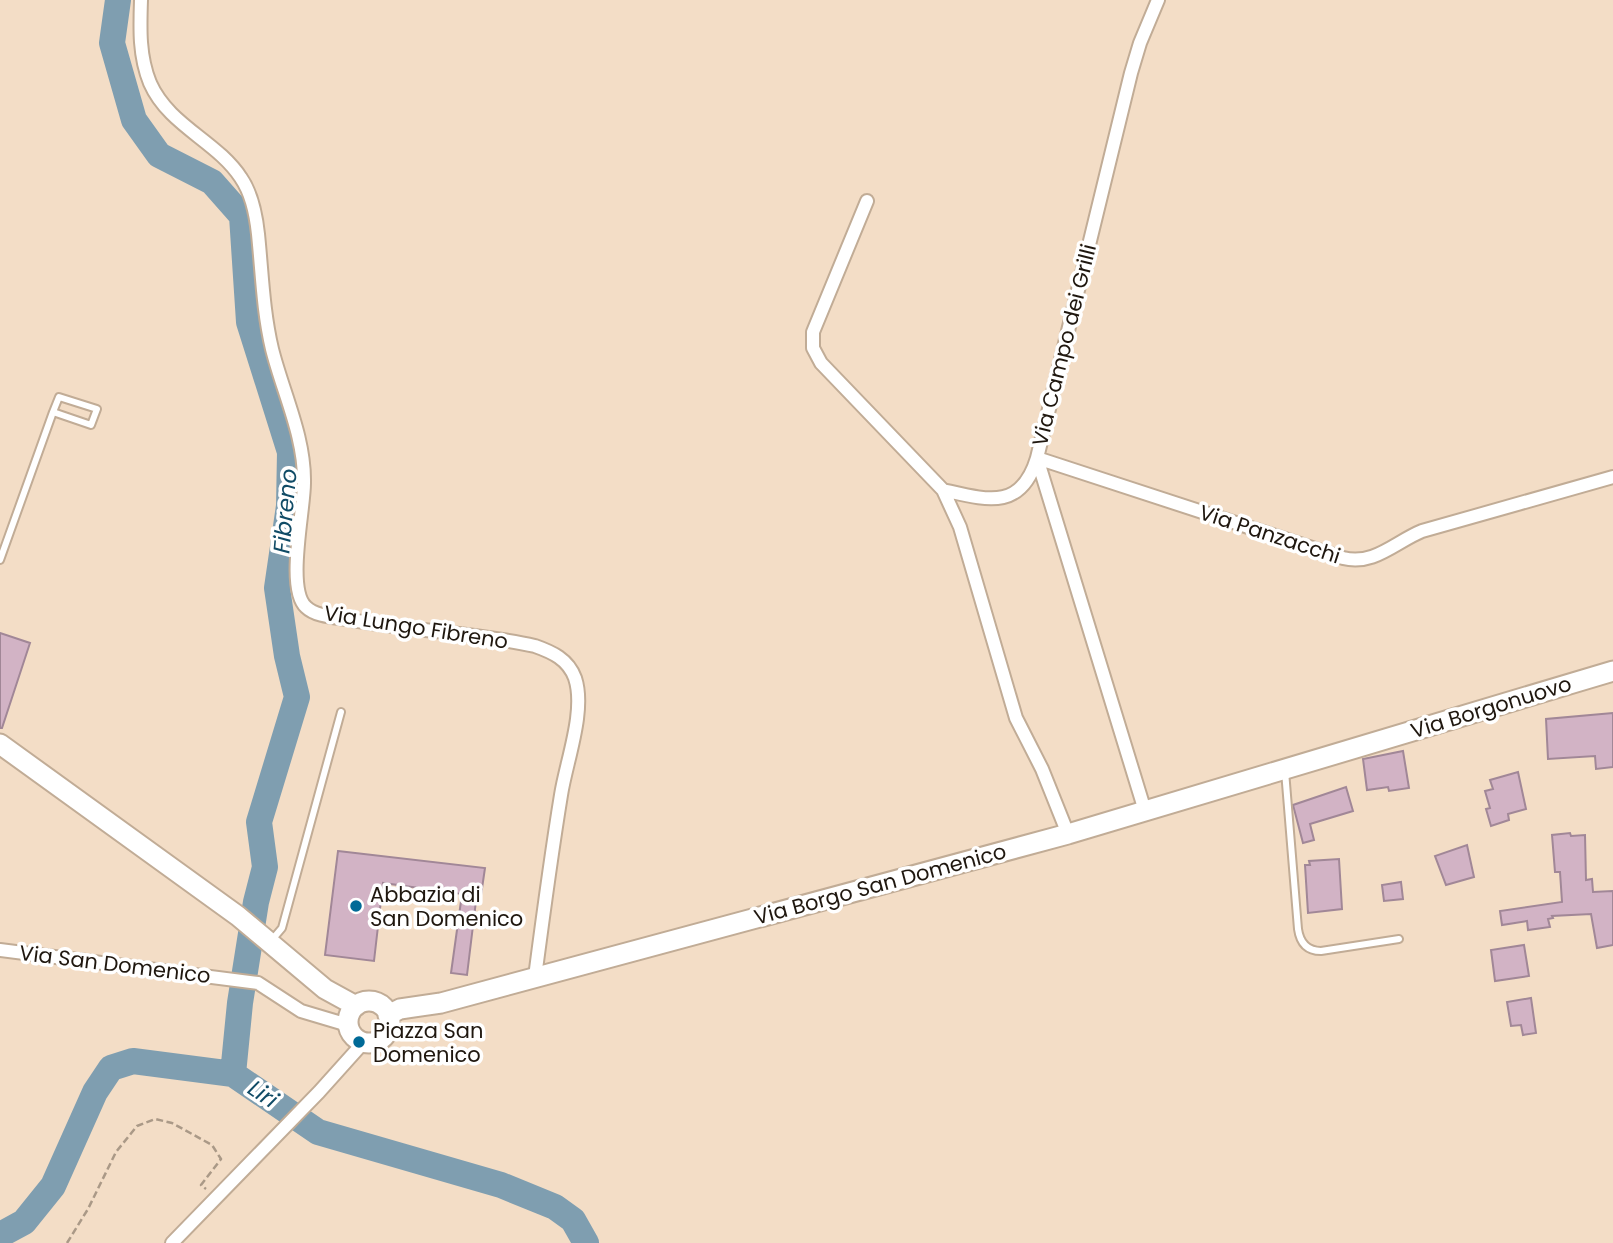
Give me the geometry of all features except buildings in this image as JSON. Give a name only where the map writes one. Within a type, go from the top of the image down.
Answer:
[{"type":"main road","name":"Via Borgonuovo","points":[[1370,744],[1613,671]]},
{"type":"main road","points":[[0,744],[238,916],[325,989],[356,1006]]},
{"type":"main road","name":"Via Borgo San Domenico","points":[[388,1015],[400,1009],[440,1003],[1068,834],[1370,744]]},
{"type":"main road","points":[[368,1002],[380,1005],[388,1015],[386,1034],[376,1042],[363,1042],[353,1036],[348,1025],[349,1014],[356,1006],[368,1002]]},
{"type":"street","name":"Via Lungo Fibreno","points":[[141,0],[141,49],[152,86],[174,117],[232,166],[243,180],[252,202],[258,230],[267,327],[297,435],[304,476],[296,584],[302,603],[316,613],[382,626],[535,646],[563,660],[575,680],[577,712],[560,798],[535,977]]},
{"type":"street","name":"Via Campo dei Grilli","points":[[1144,811],[1037,458],[1130,73],[1158,0]]},
{"type":"street","points":[[867,201],[813,331],[813,348],[821,363],[943,490],[960,527],[1016,718],[1042,769],[1068,834]]},
{"type":"street","name":"Via Panzacchi","points":[[1037,458],[1357,561],[1377,556],[1402,540],[1430,528],[1613,477]]},
{"type":"street","points":[[943,490],[981,499],[1002,498],[1025,485],[1037,458]]},
{"type":"street","name":"Via San Domenico","points":[[0,950],[258,983],[301,1011],[348,1025]]},
{"type":"street","points":[[172,1243],[319,1092],[363,1042]]},
{"type":"lane","points":[[0,560],[53,412],[59,397],[97,408],[91,425],[53,412]]},
{"type":"lane","points":[[265,939],[282,928],[341,712]]},
{"type":"lane","points":[[1284,769],[1301,942],[1310,950],[1321,951],[1399,939]]},
{"type":"path","points":[[67,1243],[88,1209],[116,1152],[137,1126],[155,1119],[172,1123],[212,1145],[221,1159],[201,1185],[216,1199]]},
{"type":"waterway","name":"Fibreno","points":[[118,0],[112,43],[134,120],[159,155],[212,182],[242,216],[249,322],[290,452],[289,506],[277,588],[287,656],[297,697],[259,822],[265,867],[256,902],[240,1003],[233,1074]]},
{"type":"waterway","name":"Liri","points":[[0,1235],[24,1222],[53,1186],[95,1092],[111,1068],[133,1061],[233,1074],[318,1132],[501,1185],[555,1207],[573,1220],[586,1243]]},
{"type":"place","name":"Abbazia di San Domenico","points":[[356,906]]},
{"type":"place","name":"Piazza San Domenico","points":[[359,1042]]}]
